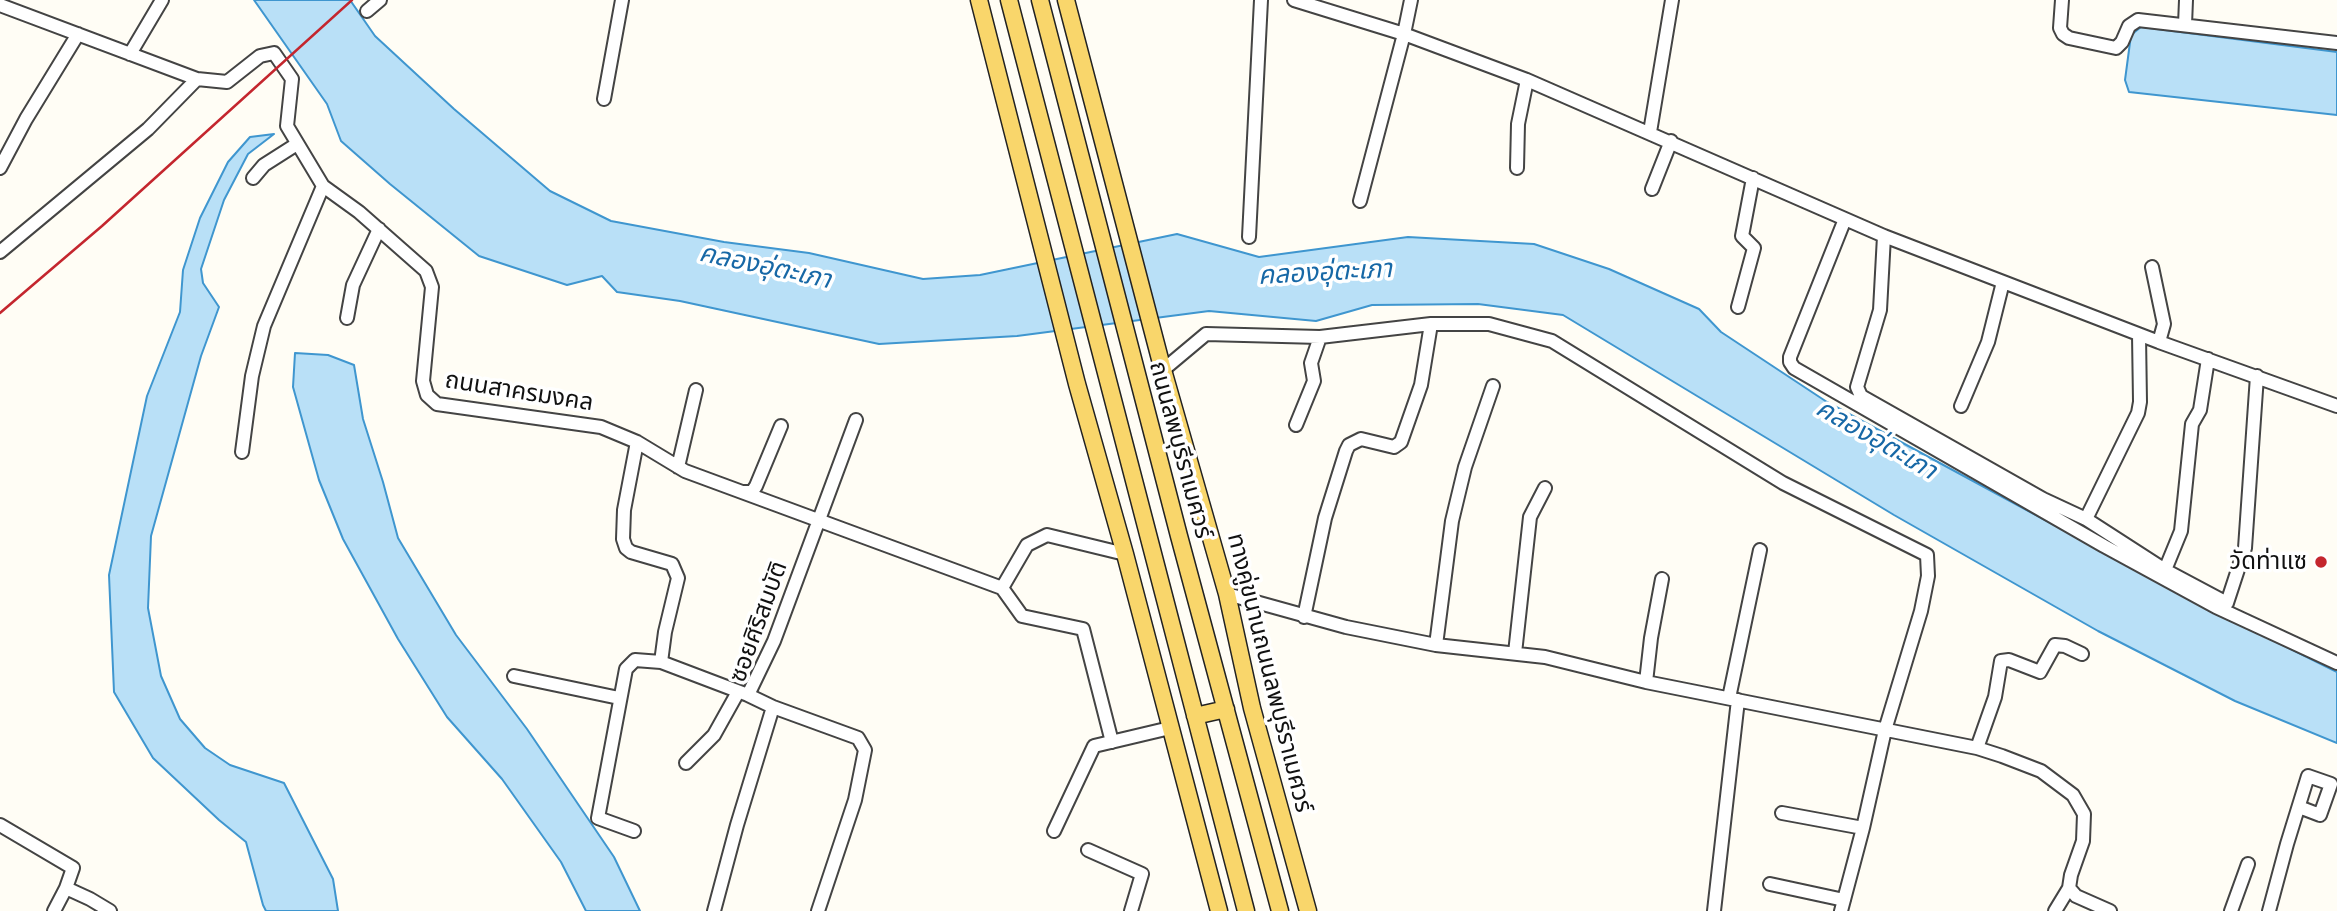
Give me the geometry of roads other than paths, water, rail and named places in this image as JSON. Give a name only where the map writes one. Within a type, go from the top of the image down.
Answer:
[{"type":"main road","points":[[979,0],[1077,384],[1125,554],[1219,911]]},
{"type":"main road","points":[[1009,0],[1246,911]]},
{"type":"main road","name":"ถนนลพบุรีราเมศวร์","points":[[1040,0],[1280,911]]},
{"type":"main road","name":"ทางคู่ขนานถนนลพบุรีราเมศวร์","points":[[1066,0],[1162,367],[1227,594],[1252,708],[1308,911]]},
{"type":"main road","points":[[1195,716],[1226,709]]},
{"type":"street","points":[[130,54],[162,0]]},
{"type":"street","points":[[367,11],[380,0]]},
{"type":"street","points":[[604,99],[622,0]]},
{"type":"street","points":[[1249,237],[1261,0]]},
{"type":"street","points":[[1294,0],[1404,34],[1527,79],[1884,236],[2139,335],[2337,406]]},
{"type":"street","points":[[1360,201],[1404,34],[1410,0]]},
{"type":"street","points":[[1650,132],[1672,0]]},
{"type":"street","points":[[2062,0],[2060,28],[2063,34],[2069,38],[2116,48],[2122,42],[2129,26],[2138,20],[2337,43]]},
{"type":"street","points":[[2185,25],[2186,0]]},
{"type":"street","name":"ถนนสาครมงคล","points":[[0,5],[197,79],[227,82],[260,56],[274,53],[292,79],[287,126],[323,186],[379,229],[426,271],[432,287],[423,381],[431,400],[437,404],[601,426],[637,442],[678,467],[1002,588]]},
{"type":"street","points":[[0,168],[26,119],[78,34]]},
{"type":"street","points":[[0,252],[148,129],[197,79]]},
{"type":"street","points":[[1517,168],[1518,124],[1527,79]]},
{"type":"street","points":[[1652,189],[1671,141]]},
{"type":"street","points":[[253,178],[264,165],[297,144]]},
{"type":"street","points":[[1738,307],[1754,248],[1742,236],[1753,178]]},
{"type":"street","points":[[242,452],[251,376],[264,326],[323,186]]},
{"type":"street","points":[[1845,219],[1790,357],[1794,368],[2216,607],[2337,663]]},
{"type":"street","points":[[347,318],[353,285],[379,229]]},
{"type":"street","points":[[1884,236],[1880,310],[1857,387],[1861,396],[2043,499],[2086,519],[2165,570],[2227,604],[2245,548],[2257,376]]},
{"type":"street","points":[[2152,267],[2164,324],[2159,342]]},
{"type":"street","points":[[1961,406],[1988,342],[2003,282]]},
{"type":"street","points":[[1162,367],[1206,334],[1320,337],[1431,324],[1489,324],[1552,341],[1783,483],[1927,555],[1928,576],[1921,611],[1885,730],[1843,905],[1770,884]]},
{"type":"street","points":[[1304,617],[1325,518],[1346,451],[1349,445],[1362,439],[1394,447],[1401,442],[1421,385],[1431,324]]},
{"type":"street","points":[[2086,519],[2138,413],[2139,335]]},
{"type":"street","points":[[1296,425],[1314,381],[1311,363],[1320,337]]},
{"type":"street","points":[[2165,570],[2181,531],[2192,424],[2200,410],[2208,359]]},
{"type":"street","points":[[1437,645],[1452,521],[1465,467],[1493,386]]},
{"type":"street","points":[[678,467],[696,390]]},
{"type":"street","name":"ซอยศิริสมบัติ","points":[[818,911],[855,800],[865,750],[858,738],[773,707],[743,693],[774,641],[856,419]]},
{"type":"street","points":[[743,492],[752,492],[756,486],[781,426]]},
{"type":"street","points":[[637,442],[624,510],[623,539],[626,548],[631,552],[672,564],[678,578],[661,662]]},
{"type":"street","points":[[1514,653],[1530,517],[1545,488]]},
{"type":"street","points":[[1112,742],[1083,629],[1022,616],[1002,588],[1027,545],[1047,535],[1125,554]]},
{"type":"street","points":[[1714,911],[1734,699],[1760,550]]},
{"type":"street","points":[[1646,682],[1662,579]]},
{"type":"street","points":[[1227,594],[1304,617],[1437,645],[1545,657],[1646,682],[1977,748],[2041,771],[2073,795],[2084,814],[2083,841],[2069,887],[2054,911]]},
{"type":"street","points":[[1977,748],[1995,697],[2001,661],[2010,660],[2040,672],[2054,645],[2065,646],[2082,654]]},
{"type":"street","points":[[634,831],[598,818],[607,732],[620,698],[626,668],[635,660],[661,662],[743,693],[714,735],[686,763]]},
{"type":"street","points":[[514,676],[620,698]]},
{"type":"street","points":[[714,911],[773,707]]},
{"type":"street","points":[[1054,831],[1094,746],[1170,728]]},
{"type":"street","points":[[2269,911],[2299,807]]},
{"type":"street","points":[[1782,813],[1863,828]]},
{"type":"street","points":[[0,825],[73,868],[54,911]]},
{"type":"street","points":[[1087,850],[1142,874],[1131,911]]},
{"type":"street","points":[[2231,911],[2248,864]]},
{"type":"street","points":[[2069,887],[2076,895],[2110,911]]},
{"type":"street","points":[[66,888],[88,905],[110,911]]},
{"type":"water","name":"คลองอุ่ตะเภา","points":[[254,0],[350,0],[375,36],[454,109],[550,191],[611,221],[724,242],[809,253],[923,279],[980,275],[1177,234],[1259,257],[1408,237],[1534,244],[1609,269],[1699,309],[1721,332],[1827,402],[2204,606],[2337,672],[2337,743],[2235,701],[2098,631],[1894,515],[1563,315],[1478,304],[1372,305],[1316,321],[1209,311],[1017,336],[879,344],[680,301],[617,292],[602,276],[567,285],[479,256],[341,141],[327,104]]},
{"type":"water","points":[[2141,27],[2337,52],[2337,115],[2129,92],[2125,80],[2131,35]]},
{"type":"water","points":[[274,134],[248,154],[224,200],[201,269],[203,283],[219,307],[201,356],[151,536],[148,608],[161,676],[180,719],[205,748],[230,765],[284,783],[333,879],[338,911],[266,911],[246,842],[153,758],[114,692],[109,575],[147,396],[180,312],[183,270],[200,218],[228,162],[250,137]]},
{"type":"water","points":[[295,353],[328,355],[354,365],[363,419],[398,538],[456,635],[527,729],[614,857],[640,911],[586,911],[561,862],[502,779],[447,717],[398,639],[343,539],[319,480],[293,387]]},
{"type":"railway","points":[[0,313],[102,226],[352,0]]},
{"type":"place","name":"วัดท่าแซ","points":[[2321,562]]}]
